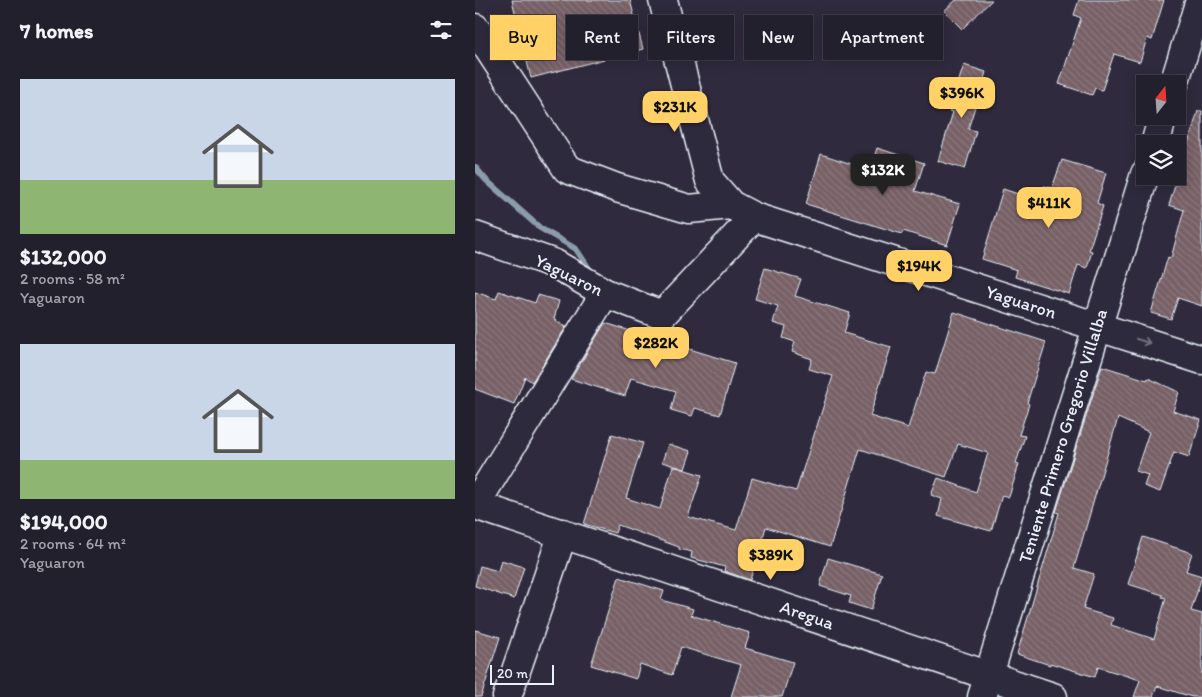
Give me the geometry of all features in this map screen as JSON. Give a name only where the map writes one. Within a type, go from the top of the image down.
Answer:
[{"type":"street","points":[[663,0],[710,181],[742,211]]},
{"type":"street","points":[[1177,75],[1200,0]]},
{"type":"street","points":[[475,28],[567,169],[617,188],[689,209],[742,211]]},
{"type":"street","name":"Teniente Primero Gregorio Villalba","points":[[985,687],[1142,185]]},
{"type":"street","name":"Yaguaron","points":[[475,236],[555,264],[605,293],[662,315],[742,211],[1202,360]]},
{"type":"street","points":[[475,505],[605,293]]},
{"type":"street","name":"Aregua","points":[[475,505],[563,533],[985,687],[1053,697]]},
{"type":"street","points":[[507,697],[563,533]]},
{"type":"building","points":[[512,0],[630,0],[634,15],[566,15],[566,60],[601,60],[531,78],[527,60],[556,60],[556,15],[516,15]]},
{"type":"building","points":[[956,0],[992,0],[962,29],[944,11]]},
{"type":"building","points":[[1079,0],[1164,0],[1152,40],[1147,38],[1140,62],[1114,54],[1102,90],[1095,88],[1092,95],[1059,84],[1081,18],[1074,15]]},
{"type":"building","points":[[638,30],[643,49],[638,50]]},
{"type":"building","points":[[964,65],[986,72],[968,129],[976,131],[965,169],[938,161],[953,112],[949,111]]},
{"type":"building","points":[[1198,111],[1202,111],[1202,306],[1178,298],[1171,319],[1151,313],[1168,257],[1171,258],[1184,210],[1169,205],[1175,185],[1186,185],[1186,150]]},
{"type":"building","points":[[877,148],[924,163],[915,191],[960,204],[947,245],[903,231],[902,234],[806,204],[821,154],[870,170]]},
{"type":"building","points":[[1062,160],[1106,173],[1097,203],[1103,206],[1089,250],[1092,251],[1087,268],[1078,265],[1069,294],[1015,277],[1017,270],[982,259],[1003,189],[1039,201],[1044,186],[1052,188]]},
{"type":"building","points":[[765,268],[801,279],[795,296],[850,313],[844,333],[891,347],[870,416],[908,428],[926,372],[935,374],[954,312],[1046,342],[1019,435],[1025,436],[1016,463],[1019,464],[1009,497],[1002,495],[991,531],[938,516],[942,499],[931,495],[938,478],[976,492],[988,453],[958,444],[946,477],[860,449],[830,547],[766,527],[750,580],[724,571],[725,567],[691,558],[692,552],[679,549],[679,547],[618,525],[615,533],[584,524],[612,434],[643,443],[626,498],[660,509],[673,466],[702,475],[688,517],[736,530],[752,478],[796,491],[833,376],[809,369],[812,359],[792,352],[795,342],[783,338],[786,327],[773,323],[778,306],[755,299]]},
{"type":"building","points":[[499,291],[535,303],[538,295],[559,301],[554,319],[566,327],[532,382],[525,377],[514,404],[475,389],[475,292],[496,299]]},
{"type":"building","points":[[605,323],[735,363],[720,415],[695,408],[692,416],[671,410],[676,391],[631,378],[625,396],[571,379]]},
{"type":"building","points":[[1102,366],[1147,380],[1148,378],[1179,392],[1173,411],[1201,420],[1189,457],[1174,452],[1160,492],[1144,486],[1148,475],[1136,471],[1149,432],[1118,418],[1074,568],[1094,574],[1083,609],[1113,618],[1111,625],[1154,639],[1166,598],[1162,597],[1163,595],[1128,584],[1143,537],[1192,553],[1186,571],[1202,576],[1191,611],[1202,614],[1202,697],[1192,697],[1157,686],[1153,697],[1134,697],[1140,680],[1098,667],[1095,677],[1017,654],[1059,513],[1056,512]]},
{"type":"building","points":[[668,444],[691,451],[685,469],[662,462]]},
{"type":"building","points":[[828,558],[882,574],[871,610],[849,603],[851,596],[820,586]]},
{"type":"building","points":[[501,560],[524,567],[514,599],[475,586],[480,566],[498,571]]},
{"type":"building","points":[[619,577],[664,591],[661,600],[693,609],[691,615],[750,633],[745,648],[793,662],[782,697],[731,697],[741,665],[681,647],[672,675],[640,664],[636,679],[591,665]]},
{"type":"building","points":[[475,630],[500,637],[481,697],[475,697]]},
{"type":"waterway","points":[[475,167],[486,180],[540,228],[576,249],[592,273]]}]
